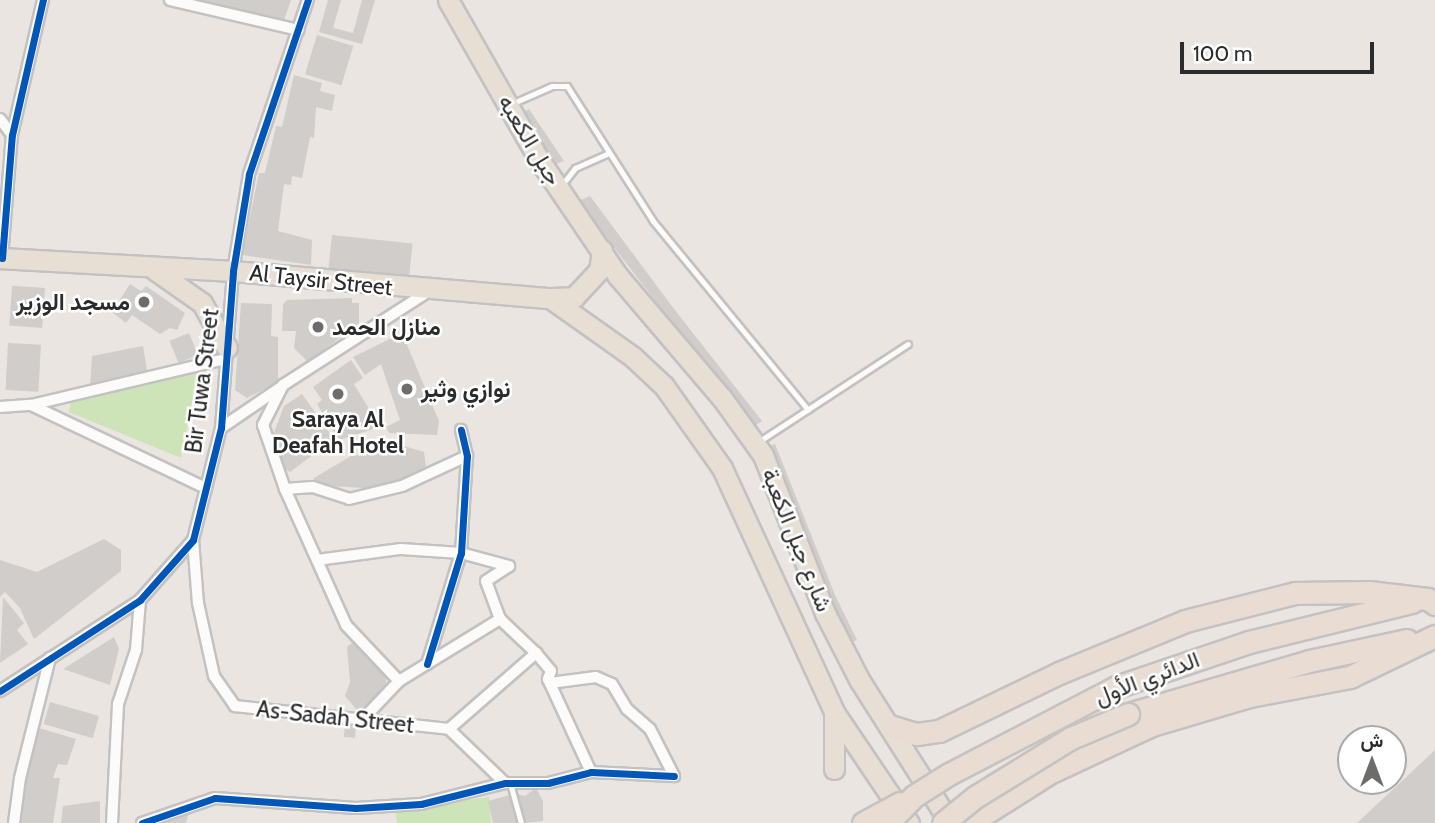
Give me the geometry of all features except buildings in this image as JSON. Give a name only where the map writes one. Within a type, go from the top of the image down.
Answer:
[{"type":"highway","name":"جبل الكعبه","points":[[448,0],[508,106],[618,276]]},
{"type":"highway","points":[[550,298],[575,297],[599,270],[602,250]]},
{"type":"highway","name":"Al Taysir Street","points":[[1,258],[154,270],[233,271],[429,291],[550,298]]},
{"type":"highway","points":[[154,270],[202,303],[226,353]]},
{"type":"highway","name":"شارع جبل الكعبة","points":[[618,276],[722,398],[756,444],[825,613],[950,823]]},
{"type":"highway","name":"شارع جبل الكعبة","points":[[550,298],[592,327],[664,386],[722,468],[834,712],[909,823]]},
{"type":"highway","points":[[890,726],[917,734],[939,731],[1059,673],[1185,621],[1294,593],[1369,592],[1433,600]]},
{"type":"highway","name":"الدائري الأول","points":[[888,823],[914,796],[1051,717],[1116,687],[1249,642],[1433,600]]},
{"type":"highway","points":[[970,823],[1049,773],[1152,725],[1250,696],[1350,677],[1435,635]]},
{"type":"highway","name":"الدائري الأول","points":[[943,823],[975,797],[1071,738],[1128,714],[1309,660],[1435,635]]},
{"type":"highway","points":[[834,712],[834,769]]},
{"type":"highway","points":[[863,823],[914,796]]},
{"type":"street","points":[[1,258],[12,135],[43,0]]},
{"type":"street","points":[[171,0],[299,30]]},
{"type":"street","name":"Bir Tuwa Street","points":[[0,691],[141,600],[193,540],[221,428],[233,271],[249,174],[308,0]]},
{"type":"street","points":[[0,119],[12,135]]},
{"type":"street","points":[[221,428],[429,291]]},
{"type":"street","points":[[0,407],[31,405],[226,353]]},
{"type":"street","points":[[283,386],[264,425],[285,489],[346,625],[399,681]]},
{"type":"street","points":[[31,405],[206,488]]},
{"type":"street","points":[[427,664],[461,552],[467,456],[461,429]]},
{"type":"street","points":[[285,489],[313,488],[349,499],[402,486],[467,456]]},
{"type":"street","name":"As-Sadah Street","points":[[193,540],[198,603],[214,676],[234,706],[449,729]]},
{"type":"street","points":[[317,560],[401,549],[461,552],[509,566],[486,581],[500,619],[551,671],[550,683],[591,772]]},
{"type":"street","points":[[112,823],[118,704],[136,650],[141,600]]},
{"type":"street","points":[[364,718],[399,681],[500,619]]},
{"type":"street","points":[[508,783],[449,729],[536,653]]},
{"type":"street","points":[[14,823],[20,778],[50,658]]},
{"type":"street","points":[[142,823],[215,798],[356,808],[421,804],[508,783],[548,783],[591,772],[674,776],[650,729],[627,709],[612,684],[596,677],[550,683]]},
{"type":"lane","points":[[508,106],[552,86],[567,86],[653,221],[808,410]]},
{"type":"lane","points":[[560,189],[575,168],[609,153]]},
{"type":"lane","points":[[756,444],[908,344]]},
{"type":"lane","points":[[508,783],[521,823]]},
{"type":"green space","points":[[198,372],[181,458],[69,412],[71,401]]},
{"type":"green space","points":[[489,797],[491,823],[397,823],[395,810]]},
{"type":"cycle path","points":[[2,258],[12,135],[43,0]]},
{"type":"cycle path","points":[[0,691],[140,600],[193,540],[221,428],[233,271],[249,174],[308,0]]},
{"type":"cycle path","points":[[427,664],[461,553],[467,456],[461,430]]},
{"type":"cycle path","points":[[142,823],[215,798],[356,808],[421,804],[505,783],[548,783],[591,772],[674,776]]},
{"type":"place","name":"مسجد الوزير","points":[[144,302]]},
{"type":"place","name":"منازل الحمد","points":[[318,327]]},
{"type":"place","name":"نوازي وثير","points":[[407,389]]},
{"type":"place","name":"Saraya Al Deafah Hotel","points":[[338,394]]}]
